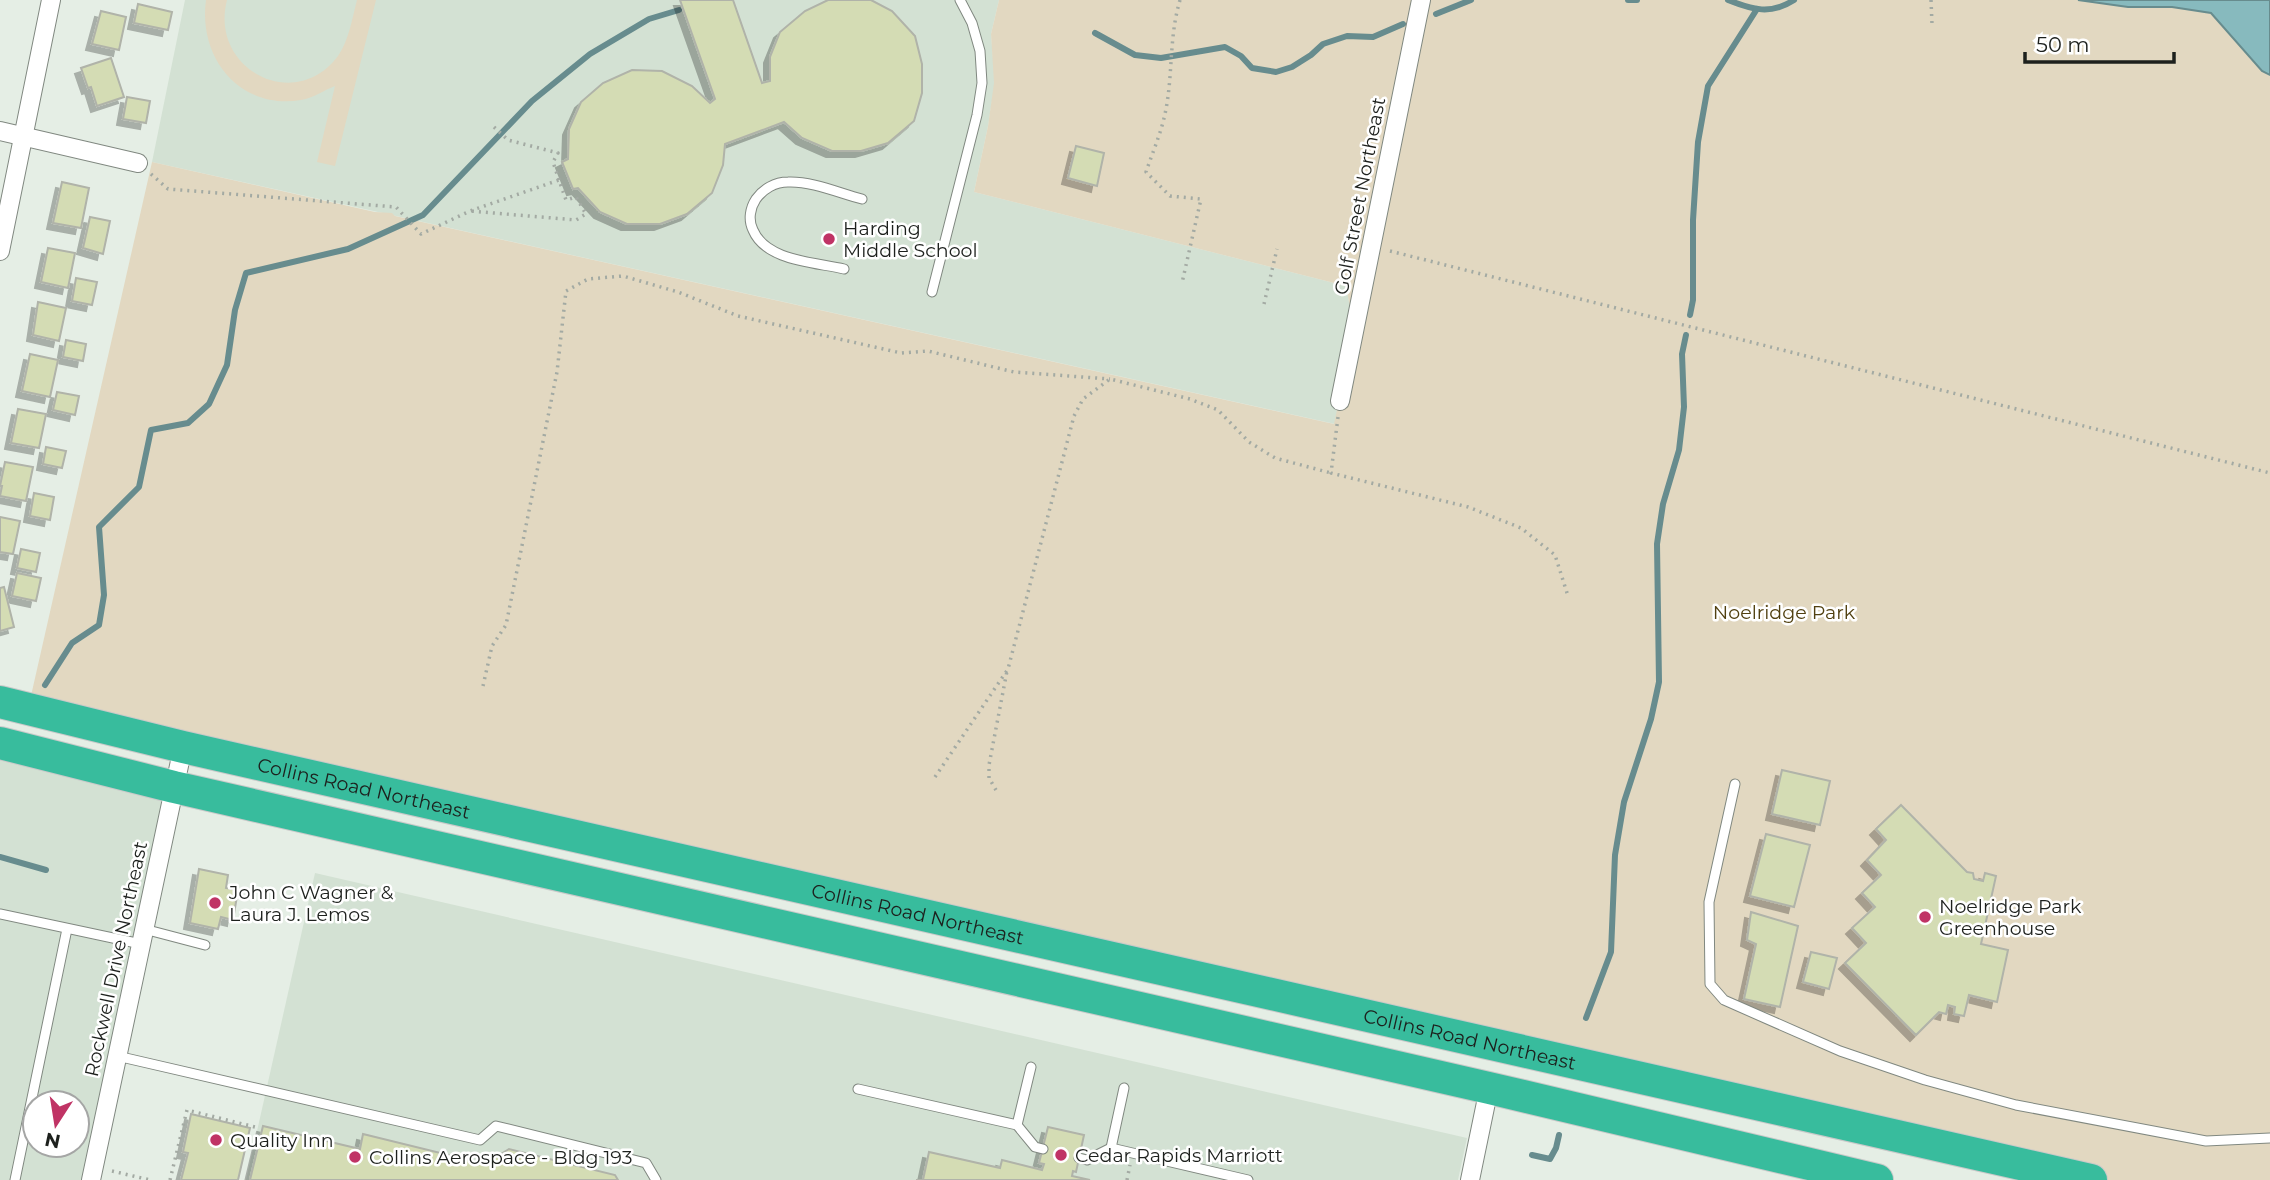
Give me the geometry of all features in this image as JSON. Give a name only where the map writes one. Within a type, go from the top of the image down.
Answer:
[{"type":"highway","name":"Collins Road Northeast","points":[[0,702],[183,747],[2091,1180]]},
{"type":"highway","points":[[0,743],[174,787],[1489,1088],[1877,1180]]},
{"type":"highway","name":"Collins Road Northeast","points":[[1489,1088],[1513,1069],[1762,1123],[1838,1122]]},
{"type":"street","points":[[0,251],[51,0]]},
{"type":"street","name":"Golf Street Northeast","points":[[1340,401],[1421,0]]},
{"type":"street","points":[[0,131],[138,163]]},
{"type":"street","name":"Rockwell Drive Northeast","points":[[93,1173],[183,747]]},
{"type":"street","points":[[1470,1180],[1489,1088]]},
{"type":"lane","points":[[932,292],[977,114],[982,83],[980,51],[972,23],[960,0]]},
{"type":"lane","points":[[844,269],[769,249],[756,238],[750,224],[751,206],[760,193],[773,185],[787,182],[801,183],[862,199]]},
{"type":"lane","points":[[1735,784],[1709,902],[1710,984],[1724,1000],[1840,1051],[1925,1080],[2015,1105],[2206,1141],[2270,1138]]},
{"type":"lane","points":[[0,914],[67,929],[205,945]]},
{"type":"lane","points":[[15,1180],[67,929]]},
{"type":"lane","points":[[117,1056],[480,1140],[496,1125],[646,1163],[656,1180]]},
{"type":"lane","points":[[1017,1125],[1031,1067]]},
{"type":"lane","points":[[1111,1148],[1124,1088]]},
{"type":"lane","points":[[858,1089],[1017,1125],[1035,1147],[1043,1149]]},
{"type":"lane","points":[[1079,1158],[1087,1160],[1111,1148],[1248,1180]]},
{"type":"path","points":[[1180,0],[1170,46],[1167,107],[1146,172],[1170,197],[1201,199],[1182,283]]},
{"type":"path","points":[[1931,2],[1932,24]]},
{"type":"path","points":[[470,211],[576,220],[586,214],[576,197],[566,200],[553,162],[558,153],[508,140],[494,127]]},
{"type":"path","points":[[138,163],[167,189],[396,207],[421,234],[470,211],[559,180]]},
{"type":"path","points":[[1372,246],[2270,472]]},
{"type":"path","points":[[1264,304],[1277,249]]},
{"type":"path","points":[[483,686],[492,646],[506,625],[557,372],[566,291],[588,279],[623,276],[678,292],[738,316],[901,353],[928,351],[1014,372],[1110,379],[1190,398],[1218,410],[1249,442],[1275,458],[1468,507],[1521,528],[1555,555],[1568,596]]},
{"type":"path","points":[[996,790],[989,778],[989,765],[1008,668],[1074,416],[1083,399],[1110,379]]},
{"type":"path","points":[[1331,473],[1340,401]]},
{"type":"path","points":[[935,777],[1008,668]]},
{"type":"path","points":[[170,1180],[187,1110],[255,1127]]},
{"type":"path","points":[[93,1173],[150,1180]]},
{"type":"shaded area","name":"Harding Middle School","points":[[185,0],[999,0],[991,34],[995,82],[974,192],[1346,286],[1354,329],[1335,424],[152,162]]},
{"type":"shaded area","points":[[0,743],[174,787],[91,1180],[0,1180]]},
{"type":"shaded area","points":[[315,873],[1467,1138],[1458,1180],[246,1180]]},
{"type":"green space","points":[[206,0],[227,0],[225,25],[231,46],[243,63],[260,76],[279,82],[300,81],[320,73],[342,50],[357,0],[376,0],[335,166],[317,162],[335,86],[306,99],[279,101],[259,97],[242,88],[216,60],[205,21]]},
{"type":"green space","name":"Noelridge Park","points":[[999,0],[2270,0],[2270,1180],[2091,1180],[28,709],[152,162],[375,212],[392,213],[395,216],[1334,424],[1354,329],[1346,286],[974,192],[994,83],[991,34]]},
{"type":"water","points":[[2078,0],[2270,0],[2270,75],[2262,71],[2211,13],[2172,7],[2128,7]]},
{"type":"building","points":[[680,0],[733,0],[762,83],[770,81],[770,57],[780,32],[805,11],[828,0],[871,0],[892,11],[915,36],[922,64],[922,93],[914,121],[888,143],[861,151],[832,151],[802,138],[784,122],[725,144],[723,165],[712,193],[687,214],[660,224],[627,224],[600,212],[578,188],[573,189],[562,162],[568,159],[569,129],[581,102],[603,83],[632,70],[662,71],[692,86],[710,103],[715,99]]},
{"type":"building","points":[[138,4],[172,12],[168,30],[134,23]]},
{"type":"building","points":[[101,11],[126,17],[119,50],[92,44]]},
{"type":"building","points":[[111,58],[124,97],[97,106],[81,68]]},
{"type":"building","points":[[127,97],[150,101],[146,123],[123,119]]},
{"type":"building","points":[[1076,146],[1104,153],[1097,186],[1068,178]]},
{"type":"building","points":[[62,182],[89,188],[81,228],[53,223]]},
{"type":"building","points":[[90,217],[110,221],[103,254],[83,248]]},
{"type":"building","points":[[48,248],[75,253],[68,288],[41,282]]},
{"type":"building","points":[[76,278],[97,282],[92,305],[72,301]]},
{"type":"building","points":[[38,302],[66,308],[59,341],[33,335]]},
{"type":"building","points":[[66,340],[86,344],[83,361],[63,357]]},
{"type":"building","points":[[30,354],[58,360],[50,397],[22,391]]},
{"type":"building","points":[[57,392],[79,396],[75,415],[53,410]]},
{"type":"building","points":[[18,409],[46,414],[39,448],[11,443]]},
{"type":"building","points":[[46,447],[66,451],[62,468],[43,464]]},
{"type":"building","points":[[5,462],[33,467],[26,501],[0,496]]},
{"type":"building","points":[[34,493],[54,497],[50,520],[30,516]]},
{"type":"building","points":[[0,517],[20,521],[13,554],[0,552]]},
{"type":"building","points":[[21,549],[40,553],[36,572],[17,568]]},
{"type":"building","points":[[17,573],[41,578],[36,601],[12,596]]},
{"type":"building","points":[[4,587],[14,627],[0,631],[0,588]]},
{"type":"building","points":[[1782,770],[1830,781],[1820,825],[1772,814]]},
{"type":"building","name":"Noelridge Park Greenhouse","points":[[1901,805],[1967,872],[1973,873],[1974,879],[1983,881],[1985,873],[1996,876],[1981,944],[2008,950],[1997,1002],[1969,995],[1964,1016],[1954,1014],[1955,1007],[1948,1005],[1946,1014],[1939,1012],[1916,1035],[1845,963],[1866,943],[1852,928],[1875,907],[1862,893],[1881,875],[1867,860],[1886,840],[1876,829]]},
{"type":"building","points":[[1766,834],[1810,845],[1794,907],[1750,896]]},
{"type":"building","name":"John C Wagner & Laura J. Lemos","points":[[199,869],[228,875],[226,888],[238,890],[233,920],[221,917],[218,929],[190,923]]},
{"type":"building","points":[[1751,912],[1798,926],[1780,1007],[1744,999],[1756,944],[1747,940]]},
{"type":"building","points":[[1811,952],[1837,958],[1829,989],[1803,982]]},
{"type":"building","name":"Quality Inn","points":[[191,1114],[250,1128],[238,1180],[181,1180],[188,1153],[183,1152]]},
{"type":"building","name":"Collins Aerospace - Bldg 193","points":[[263,1126],[360,1149],[363,1134],[485,1164],[509,1149],[615,1175],[618,1180],[250,1180]]},
{"type":"building","name":"Cedar Rapids Marriott","points":[[1048,1127],[1084,1135],[1076,1172],[1073,1171],[1072,1176],[1090,1180],[923,1180],[929,1152],[1000,1168],[1002,1160],[1042,1170],[1044,1164],[1039,1163]]},
{"type":"waterway","points":[[1436,14],[1471,0]]},
{"type":"waterway","points":[[1628,0],[1637,0]]},
{"type":"waterway","points":[[1728,0],[1762,9],[1778,8],[1794,0]]},
{"type":"waterway","points":[[1690,315],[1693,300],[1693,220],[1698,142],[1708,86],[1757,9]]},
{"type":"waterway","points":[[45,685],[72,643],[99,625],[104,595],[99,527],[139,487],[151,430],[188,423],[209,404],[227,365],[235,310],[246,273],[348,249],[423,215],[532,101],[590,54],[649,19],[679,10]]},
{"type":"waterway","points":[[1095,33],[1135,55],[1161,58],[1225,47],[1241,56],[1252,68],[1276,72],[1292,67],[1323,44],[1347,36],[1373,37],[1403,24]]},
{"type":"waterway","points":[[1586,1018],[1611,952],[1615,855],[1624,802],[1651,719],[1659,682],[1657,544],[1663,504],[1679,450],[1684,407],[1682,354],[1686,335]]},
{"type":"waterway","points":[[0,857],[46,870]]},
{"type":"waterway","points":[[1532,1155],[1550,1159],[1559,1135]]},
{"type":"place","name":"Harding Middle School","points":[[829,239]]},
{"type":"place","name":"John C Wagner & Laura J. Lemos","points":[[215,903]]},
{"type":"place","name":"Noelridge Park Greenhouse","points":[[1925,917]]},
{"type":"place","name":"Quality Inn","points":[[216,1140]]},
{"type":"place","name":"Cedar Rapids Marriott","points":[[1061,1155]]},
{"type":"place","name":"Collins Aerospace - Bldg 193","points":[[355,1157]]}]
